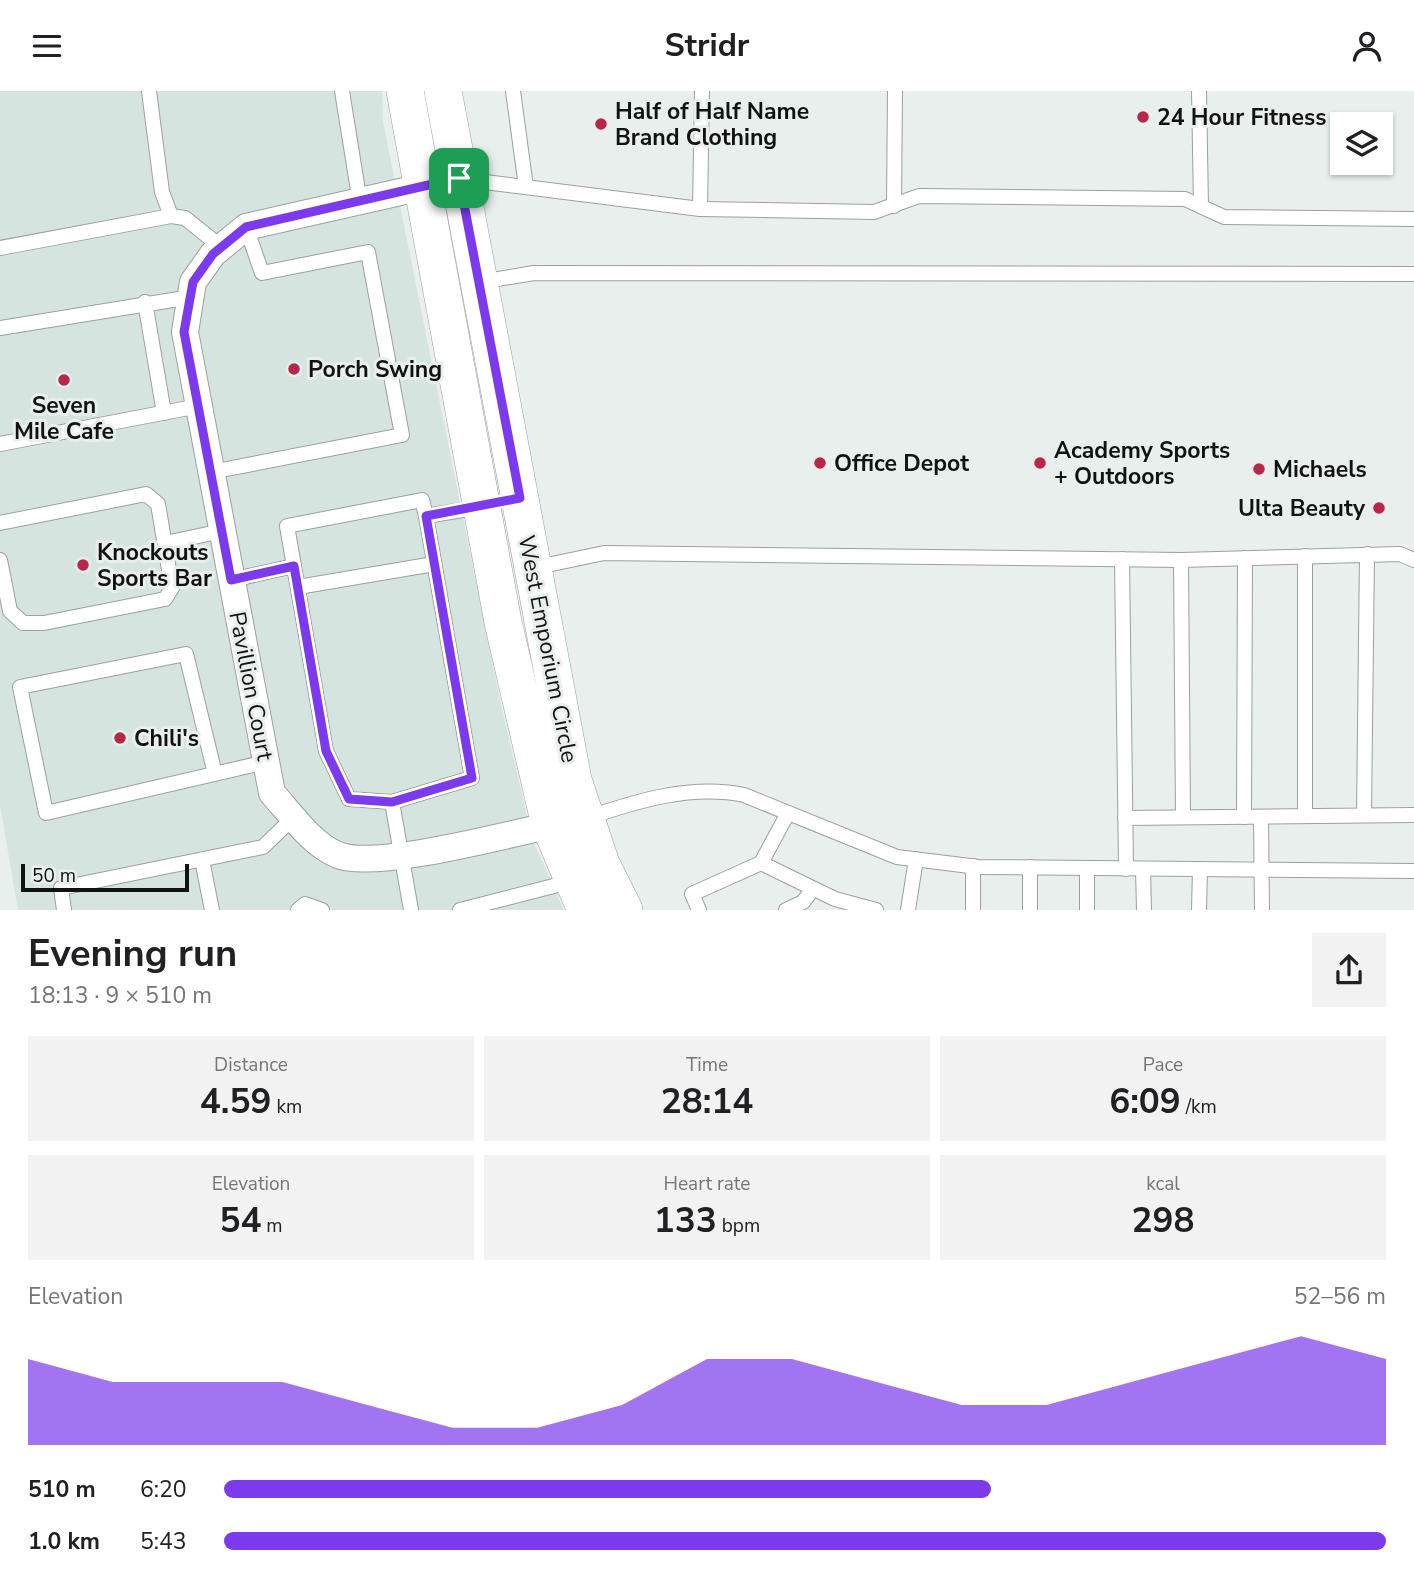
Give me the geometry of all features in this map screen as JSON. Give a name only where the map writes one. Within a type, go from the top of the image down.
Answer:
[{"type":"street","name":"West Emporium Circle","points":[[405,91],[503,622],[550,825],[580,895]]},
{"type":"street","name":"West Emporium Circle","points":[[443,91],[573,780],[601,864],[624,910]]},
{"type":"street","name":"Pavillion Court","points":[[459,178],[360,203],[246,227],[221,247],[193,282],[184,332],[272,793],[317,841],[338,856],[376,861],[587,818]]},
{"type":"street","points":[[482,507],[520,498]]},
{"type":"lane","points":[[149,91],[162,192],[171,216]]},
{"type":"lane","points":[[342,91],[360,203]]},
{"type":"lane","points":[[513,91],[526,187]]},
{"type":"lane","points":[[700,209],[702,91]]},
{"type":"lane","points":[[894,206],[895,91]]},
{"type":"lane","points":[[1199,91],[1201,206]]},
{"type":"lane","points":[[459,178],[700,209],[873,212],[919,196],[1185,199],[1224,216],[1414,219]]},
{"type":"lane","points":[[0,248],[171,216],[185,218],[221,247]]},
{"type":"lane","points":[[211,473],[402,435],[368,252],[262,273],[246,227]]},
{"type":"lane","points":[[479,283],[534,272],[1414,274]]},
{"type":"lane","points":[[0,328],[145,302],[191,297]]},
{"type":"lane","points":[[145,302],[164,413]]},
{"type":"lane","points":[[0,444],[199,406]]},
{"type":"lane","points":[[0,523],[146,494],[158,504],[172,588],[165,599],[44,623],[23,623],[10,611],[0,560]]},
{"type":"lane","points":[[422,499],[426,516],[472,778],[392,802],[349,799],[326,751],[287,526],[422,499]]},
{"type":"lane","points":[[426,516],[482,507]]},
{"type":"lane","points":[[165,543],[222,531]]},
{"type":"lane","points":[[533,568],[604,553],[1181,560],[1400,554],[1414,559]]},
{"type":"lane","points":[[1364,815],[1367,554]]},
{"type":"lane","points":[[1305,556],[1305,816]]},
{"type":"lane","points":[[1244,817],[1245,558]]},
{"type":"lane","points":[[1122,559],[1126,869]]},
{"type":"lane","points":[[1181,560],[1183,817]]},
{"type":"lane","points":[[298,587],[435,564]]},
{"type":"lane","points":[[231,580],[294,566]]},
{"type":"lane","points":[[215,773],[186,654],[20,687],[46,813],[266,762]]},
{"type":"lane","points":[[587,818],[642,800],[719,790],[744,795],[869,848],[916,859],[973,866],[1414,871]]},
{"type":"lane","points":[[392,802],[411,910]]},
{"type":"lane","points":[[699,910],[692,894],[761,863],[788,813]]},
{"type":"lane","points":[[1125,818],[1414,815]]},
{"type":"lane","points":[[64,910],[61,888],[263,847],[295,817]]},
{"type":"lane","points":[[1261,817],[1262,910]]},
{"type":"lane","points":[[908,910],[916,859]]},
{"type":"lane","points":[[202,860],[212,910]]},
{"type":"lane","points":[[761,863],[835,899],[876,910]]},
{"type":"lane","points":[[973,866],[973,910]]},
{"type":"lane","points":[[1030,867],[1030,910]]},
{"type":"lane","points":[[1087,868],[1087,910]]},
{"type":"lane","points":[[1143,869],[1144,910]]},
{"type":"lane","points":[[1199,869],[1199,910]]},
{"type":"lane","points":[[786,910],[803,902],[813,888]]},
{"type":"lane","points":[[460,910],[580,895]]},
{"type":"lane","points":[[298,910],[305,904],[322,910]]},
{"type":"shaded area","points":[[0,91],[382,91],[383,122],[501,705],[533,841],[564,910],[18,910],[0,805]]},
{"type":"place","name":"24 Hour Fitness","points":[[1143,117]]},
{"type":"place","name":"Half of Half Name Brand Clothing","points":[[601,124]]},
{"type":"place","name":"Porch Swing","points":[[294,369]]},
{"type":"place","name":"Seven Mile Cafe","points":[[64,380]]},
{"type":"place","name":"Office Depot","points":[[820,463]]},
{"type":"place","name":"Academy Sports + Outdoors","points":[[1040,463]]},
{"type":"place","name":"Michaels","points":[[1259,469]]},
{"type":"place","name":"Ulta Beauty","points":[[1379,508]]},
{"type":"place","name":"Knockouts Sports Bar","points":[[83,565]]},
{"type":"place","name":"Chili's","points":[[120,738]]},
{"type":"route","points":[[459,178],[520,498],[426,516],[472,778],[392,802],[349,799],[326,751],[294,566],[231,580],[184,332],[193,282],[213,254],[246,227],[352,205],[459,178]]}]
